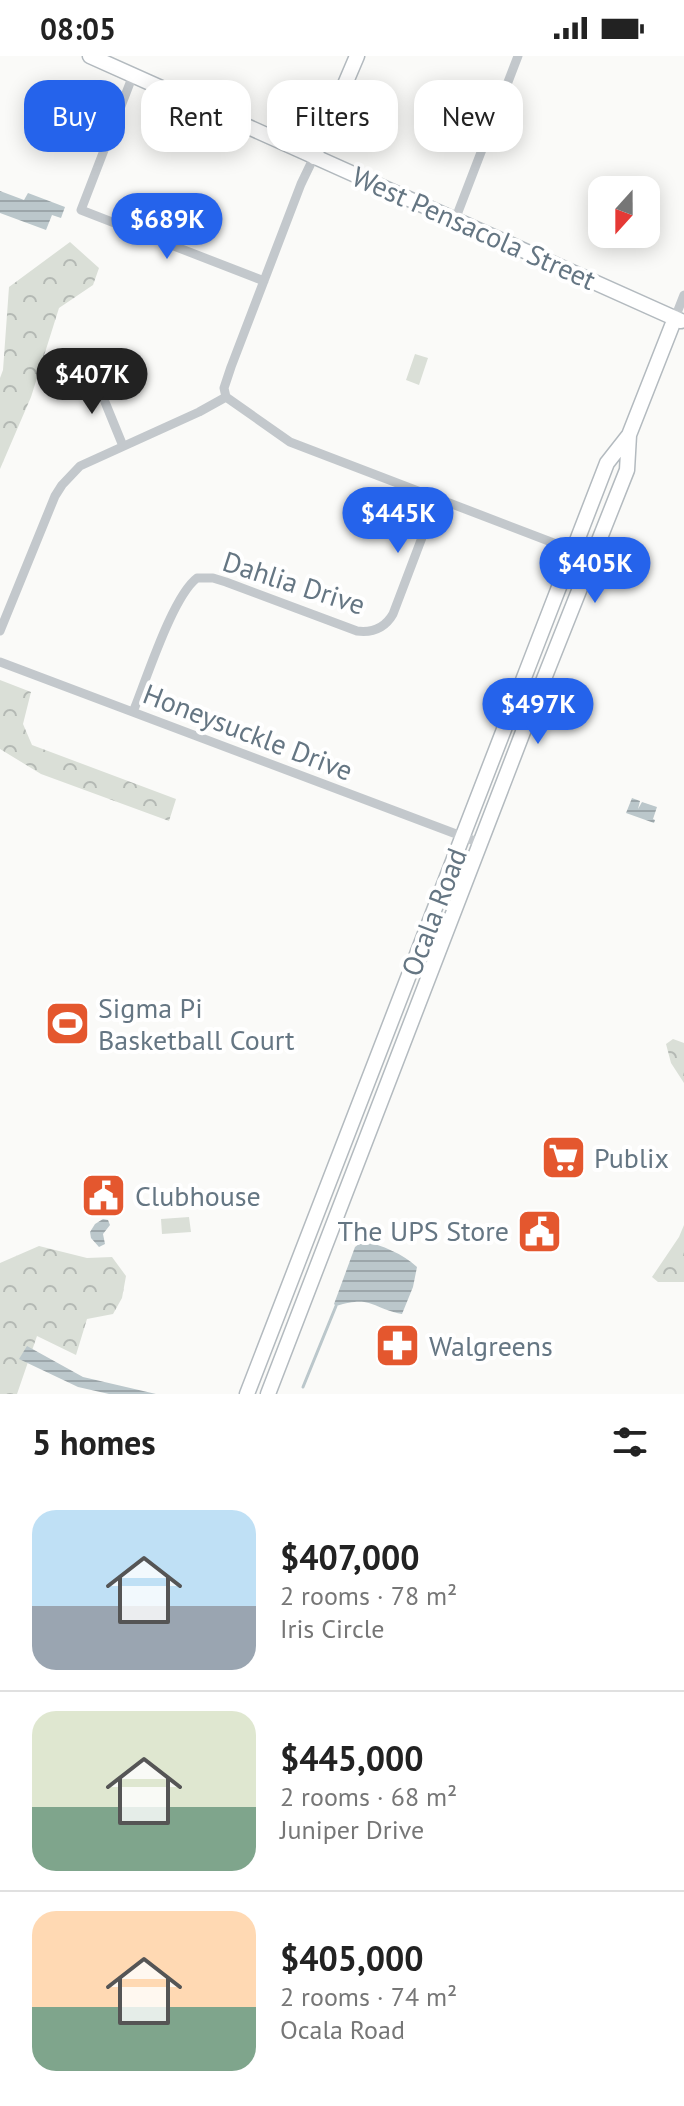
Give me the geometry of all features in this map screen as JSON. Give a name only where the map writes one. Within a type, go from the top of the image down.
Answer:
[{"type":"main road","name":"West Pensacola Street","points":[[90,56],[680,320]]},
{"type":"main road","points":[[314,157],[357,56]]},
{"type":"main road","name":"Ocala Road","points":[[247,1394],[607,463],[629,435],[680,320]]},
{"type":"main road","name":"Ocala Road","points":[[268,1394],[627,470],[629,435]]},
{"type":"street","points":[[455,220],[518,56]]},
{"type":"street","points":[[133,75],[81,210],[264,281]]},
{"type":"street","points":[[314,157],[224,388],[226,397],[290,442],[593,558]]},
{"type":"street","points":[[680,320],[684,295]]},
{"type":"street","points":[[97,374],[123,446]]},
{"type":"street","points":[[0,631],[55,496],[80,466],[226,397]]},
{"type":"street","name":"Dahlia Drive","points":[[133,712],[174,611],[185,590],[197,578],[226,582],[357,631],[368,632],[388,622],[437,498]]},
{"type":"street","name":"Honeysuckle Drive","points":[[0,662],[480,843]]},
{"type":"green space","points":[[70,242],[99,268],[93,285],[59,308],[31,397],[0,469],[0,378],[9,287]]},
{"type":"green space","points":[[415,354],[428,358],[419,385],[406,380]]},
{"type":"green space","points":[[0,680],[31,692],[23,724],[32,745],[176,799],[169,821],[41,774],[0,749]]},
{"type":"green space","name":"Sigma Pi Basketball Court","points":[[61,1015],[74,1015],[74,1033],[60,1033]]},
{"type":"green space","points":[[673,1039],[684,1043],[684,1083],[671,1063],[666,1044]]},
{"type":"green space","points":[[189,1217],[191,1232],[162,1234],[161,1219]]},
{"type":"green space","points":[[684,1225],[684,1282],[658,1282],[652,1277]]},
{"type":"green space","points":[[39,1246],[87,1258],[112,1257],[126,1276],[122,1298],[113,1314],[87,1319],[76,1355],[37,1336],[17,1394],[0,1394],[0,1263]]},
{"type":"shaded area","points":[[0,191],[24,200],[28,193],[65,207],[61,218],[52,215],[46,230],[0,213]]},
{"type":"shaded area","points":[[632,798],[640,801],[638,809],[642,802],[657,807],[654,823],[626,813]]},
{"type":"shaded area","points":[[103,1219],[108,1220],[110,1225],[103,1234],[105,1244],[99,1247],[90,1232]]},
{"type":"shaded area","points":[[363,1241],[392,1251],[417,1267],[402,1314],[365,1302],[334,1304],[355,1247]]},
{"type":"shaded area","points":[[27,1346],[83,1377],[156,1394],[109,1394],[78,1387],[19,1359]]},
{"type":"waterway","points":[[303,1387],[336,1306]]},
{"type":"place","name":"Sigma Pi Basketball Court","points":[[67,1024]]},
{"type":"place","name":"Publix","points":[[563,1158]]},
{"type":"place","name":"Clubhouse","points":[[104,1196]]},
{"type":"place","name":"The UPS Store","points":[[540,1231]]},
{"type":"place","name":"Walgreens","points":[[398,1346]]}]
